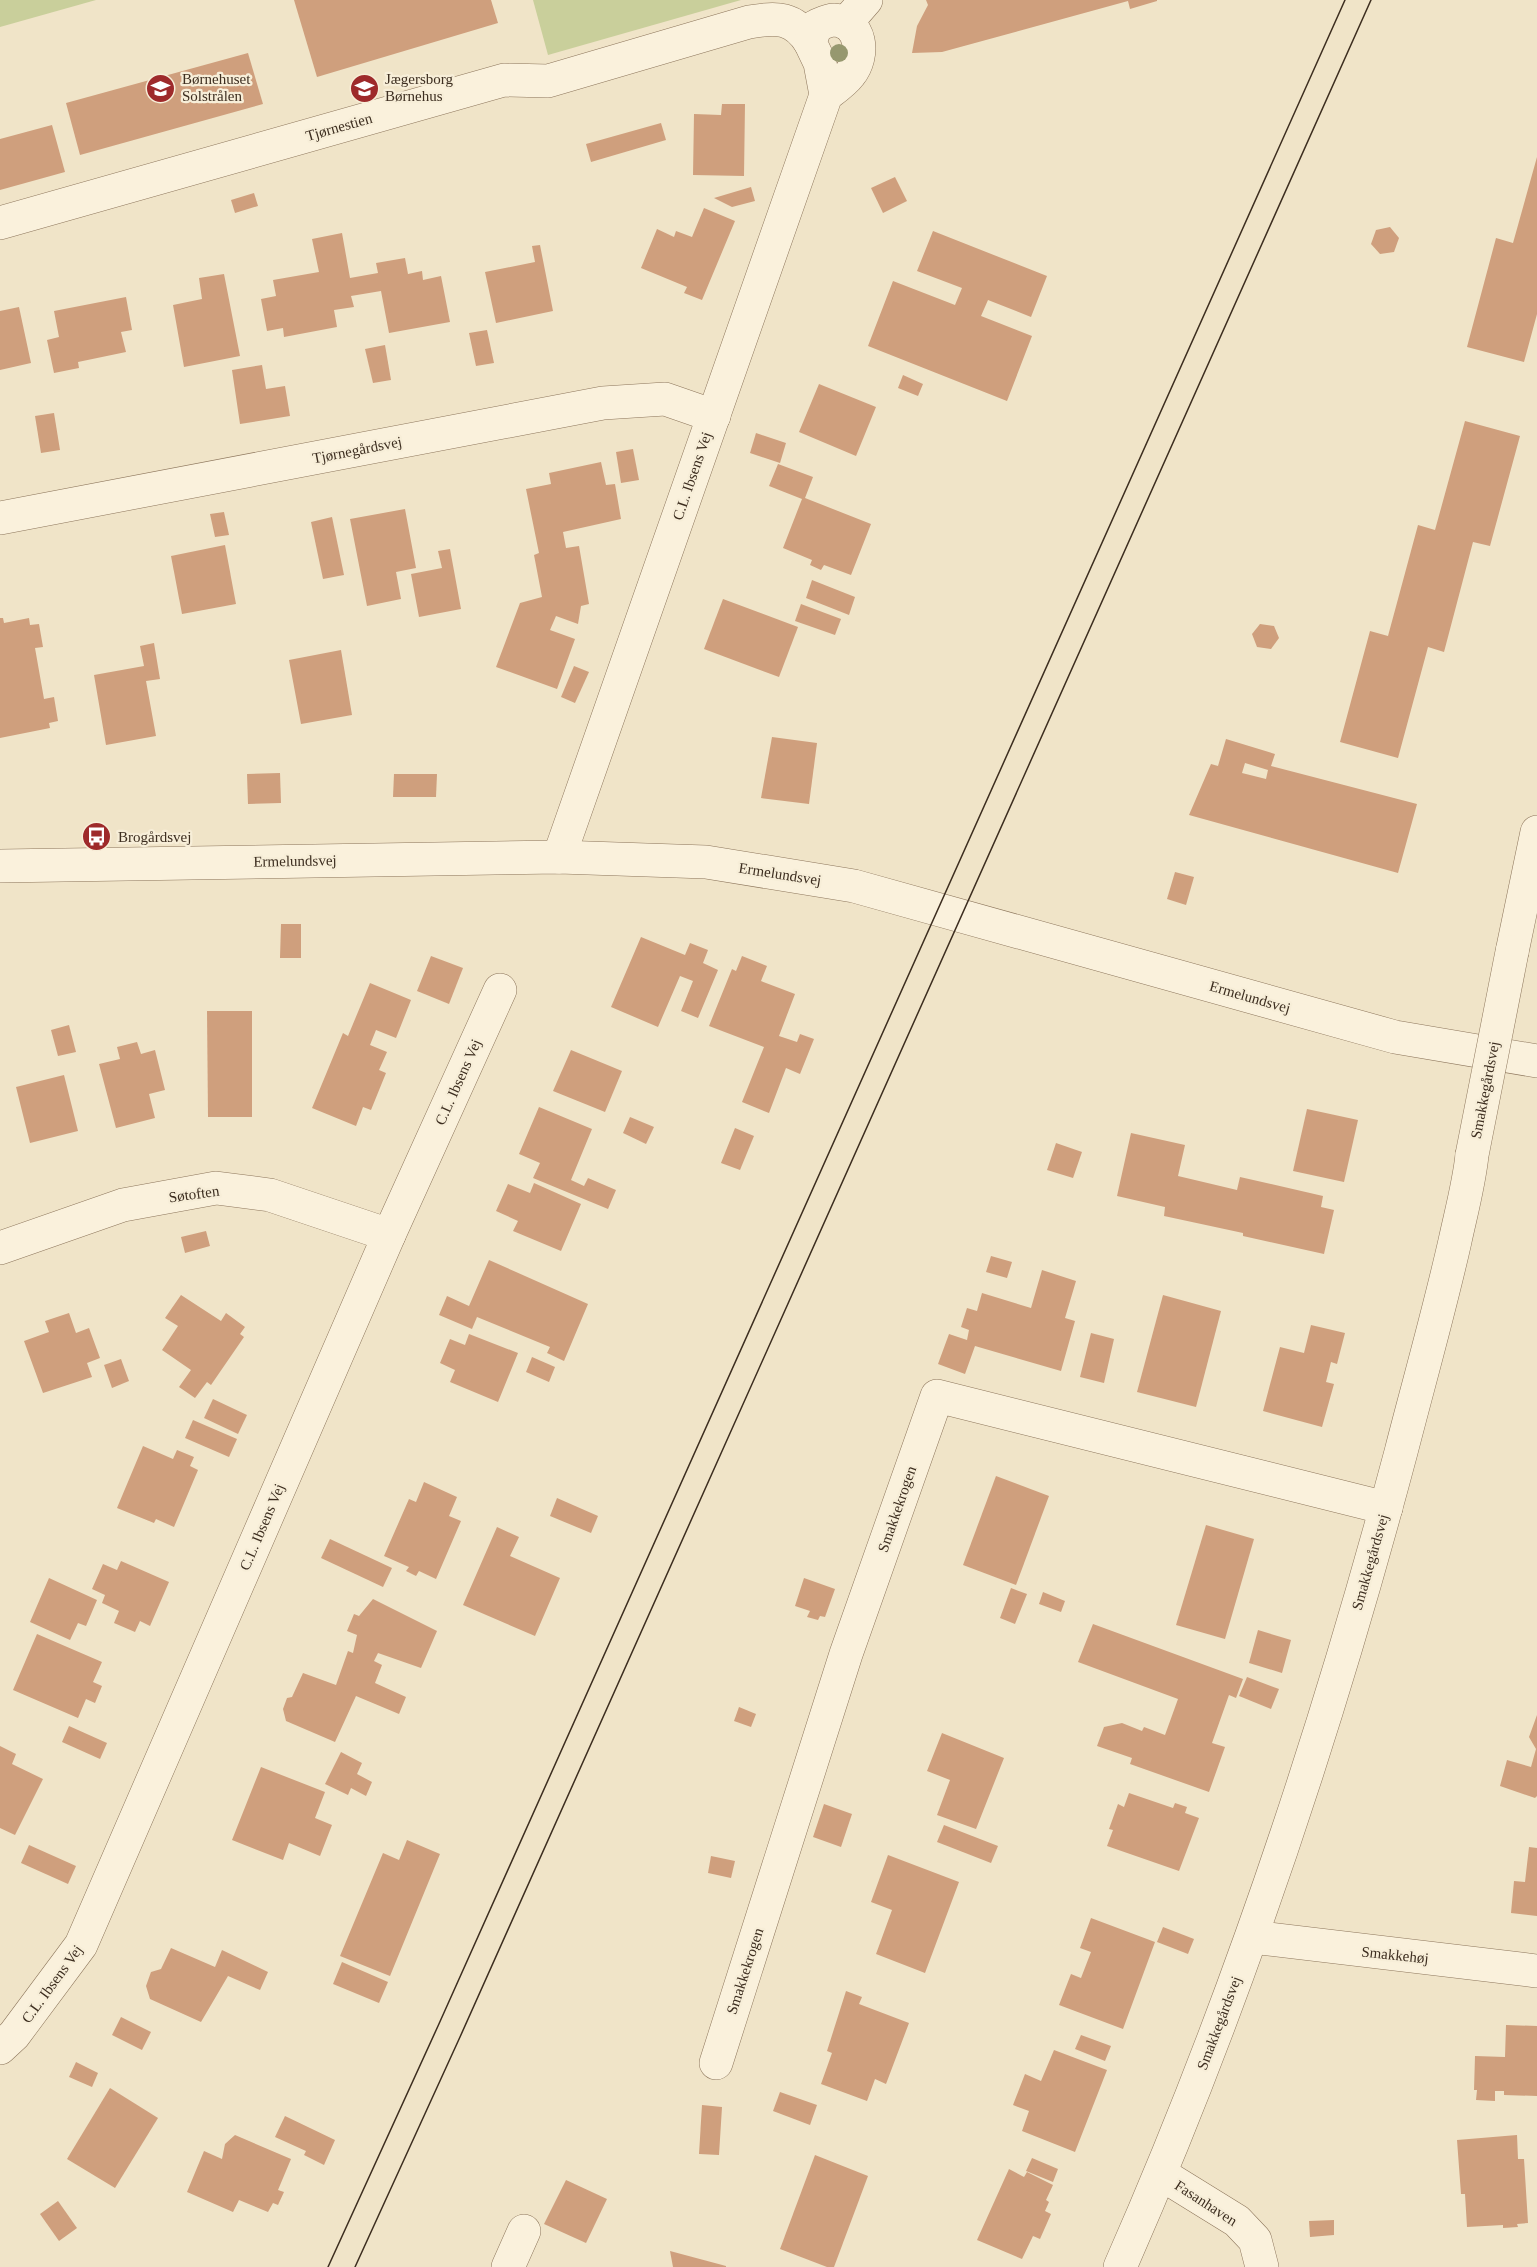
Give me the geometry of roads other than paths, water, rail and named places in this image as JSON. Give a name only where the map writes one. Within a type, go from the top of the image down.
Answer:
[{"type":"street","name":"C.L. Ibsens Vej","points":[[559,857],[826,96],[852,73],[860,51],[856,33],[856,11],[816,26],[810,42],[820,63],[826,96]]},
{"type":"street","name":"Tjørnestien","points":[[0,223],[504,80],[548,81],[749,22],[768,18],[786,21],[802,29],[810,42]]},
{"type":"street","name":"Tjørnegårdsvej","points":[[0,518],[603,403],[665,399],[714,416]]},
{"type":"street","name":"Smakkegårdsvej","points":[[1120,2267],[1161,2174],[1252,1937],[1323,1723],[1386,1508],[1447,1278],[1537,832]]},
{"type":"street","name":"Ermelundsvej","points":[[0,866],[559,857],[706,862],[854,886],[1395,1037],[1537,1061]]},
{"type":"street","name":"C.L. Ibsens Vej","points":[[0,2048],[14,2035],[81,1946],[389,1235],[500,990]]},
{"type":"street","name":"Søtoften","points":[[0,1248],[123,1205],[216,1188],[270,1195],[389,1235]]},
{"type":"street","name":"Smakkekrogen","points":[[716,2063],[846,1654],[937,1396],[1386,1508]]},
{"type":"street","name":"Smakkehøj","points":[[1252,1937],[1537,1971]]},
{"type":"street","name":"Fasanhaven","points":[[1161,2174],[1237,2221],[1255,2240],[1262,2267]]},
{"type":"street","points":[[508,2267],[524,2231]]},
{"type":"tram line","points":[[328,2267],[1345,0]]},
{"type":"tram line","points":[[355,2267],[1371,0]]},
{"type":"place","name":"Børnehuset Solstrålen","points":[[161,88]]},
{"type":"place","name":"Jægersborg Børnehus","points":[[364,88]]},
{"type":"place","name":"Brogårdsvej","points":[[97,837]]}]
